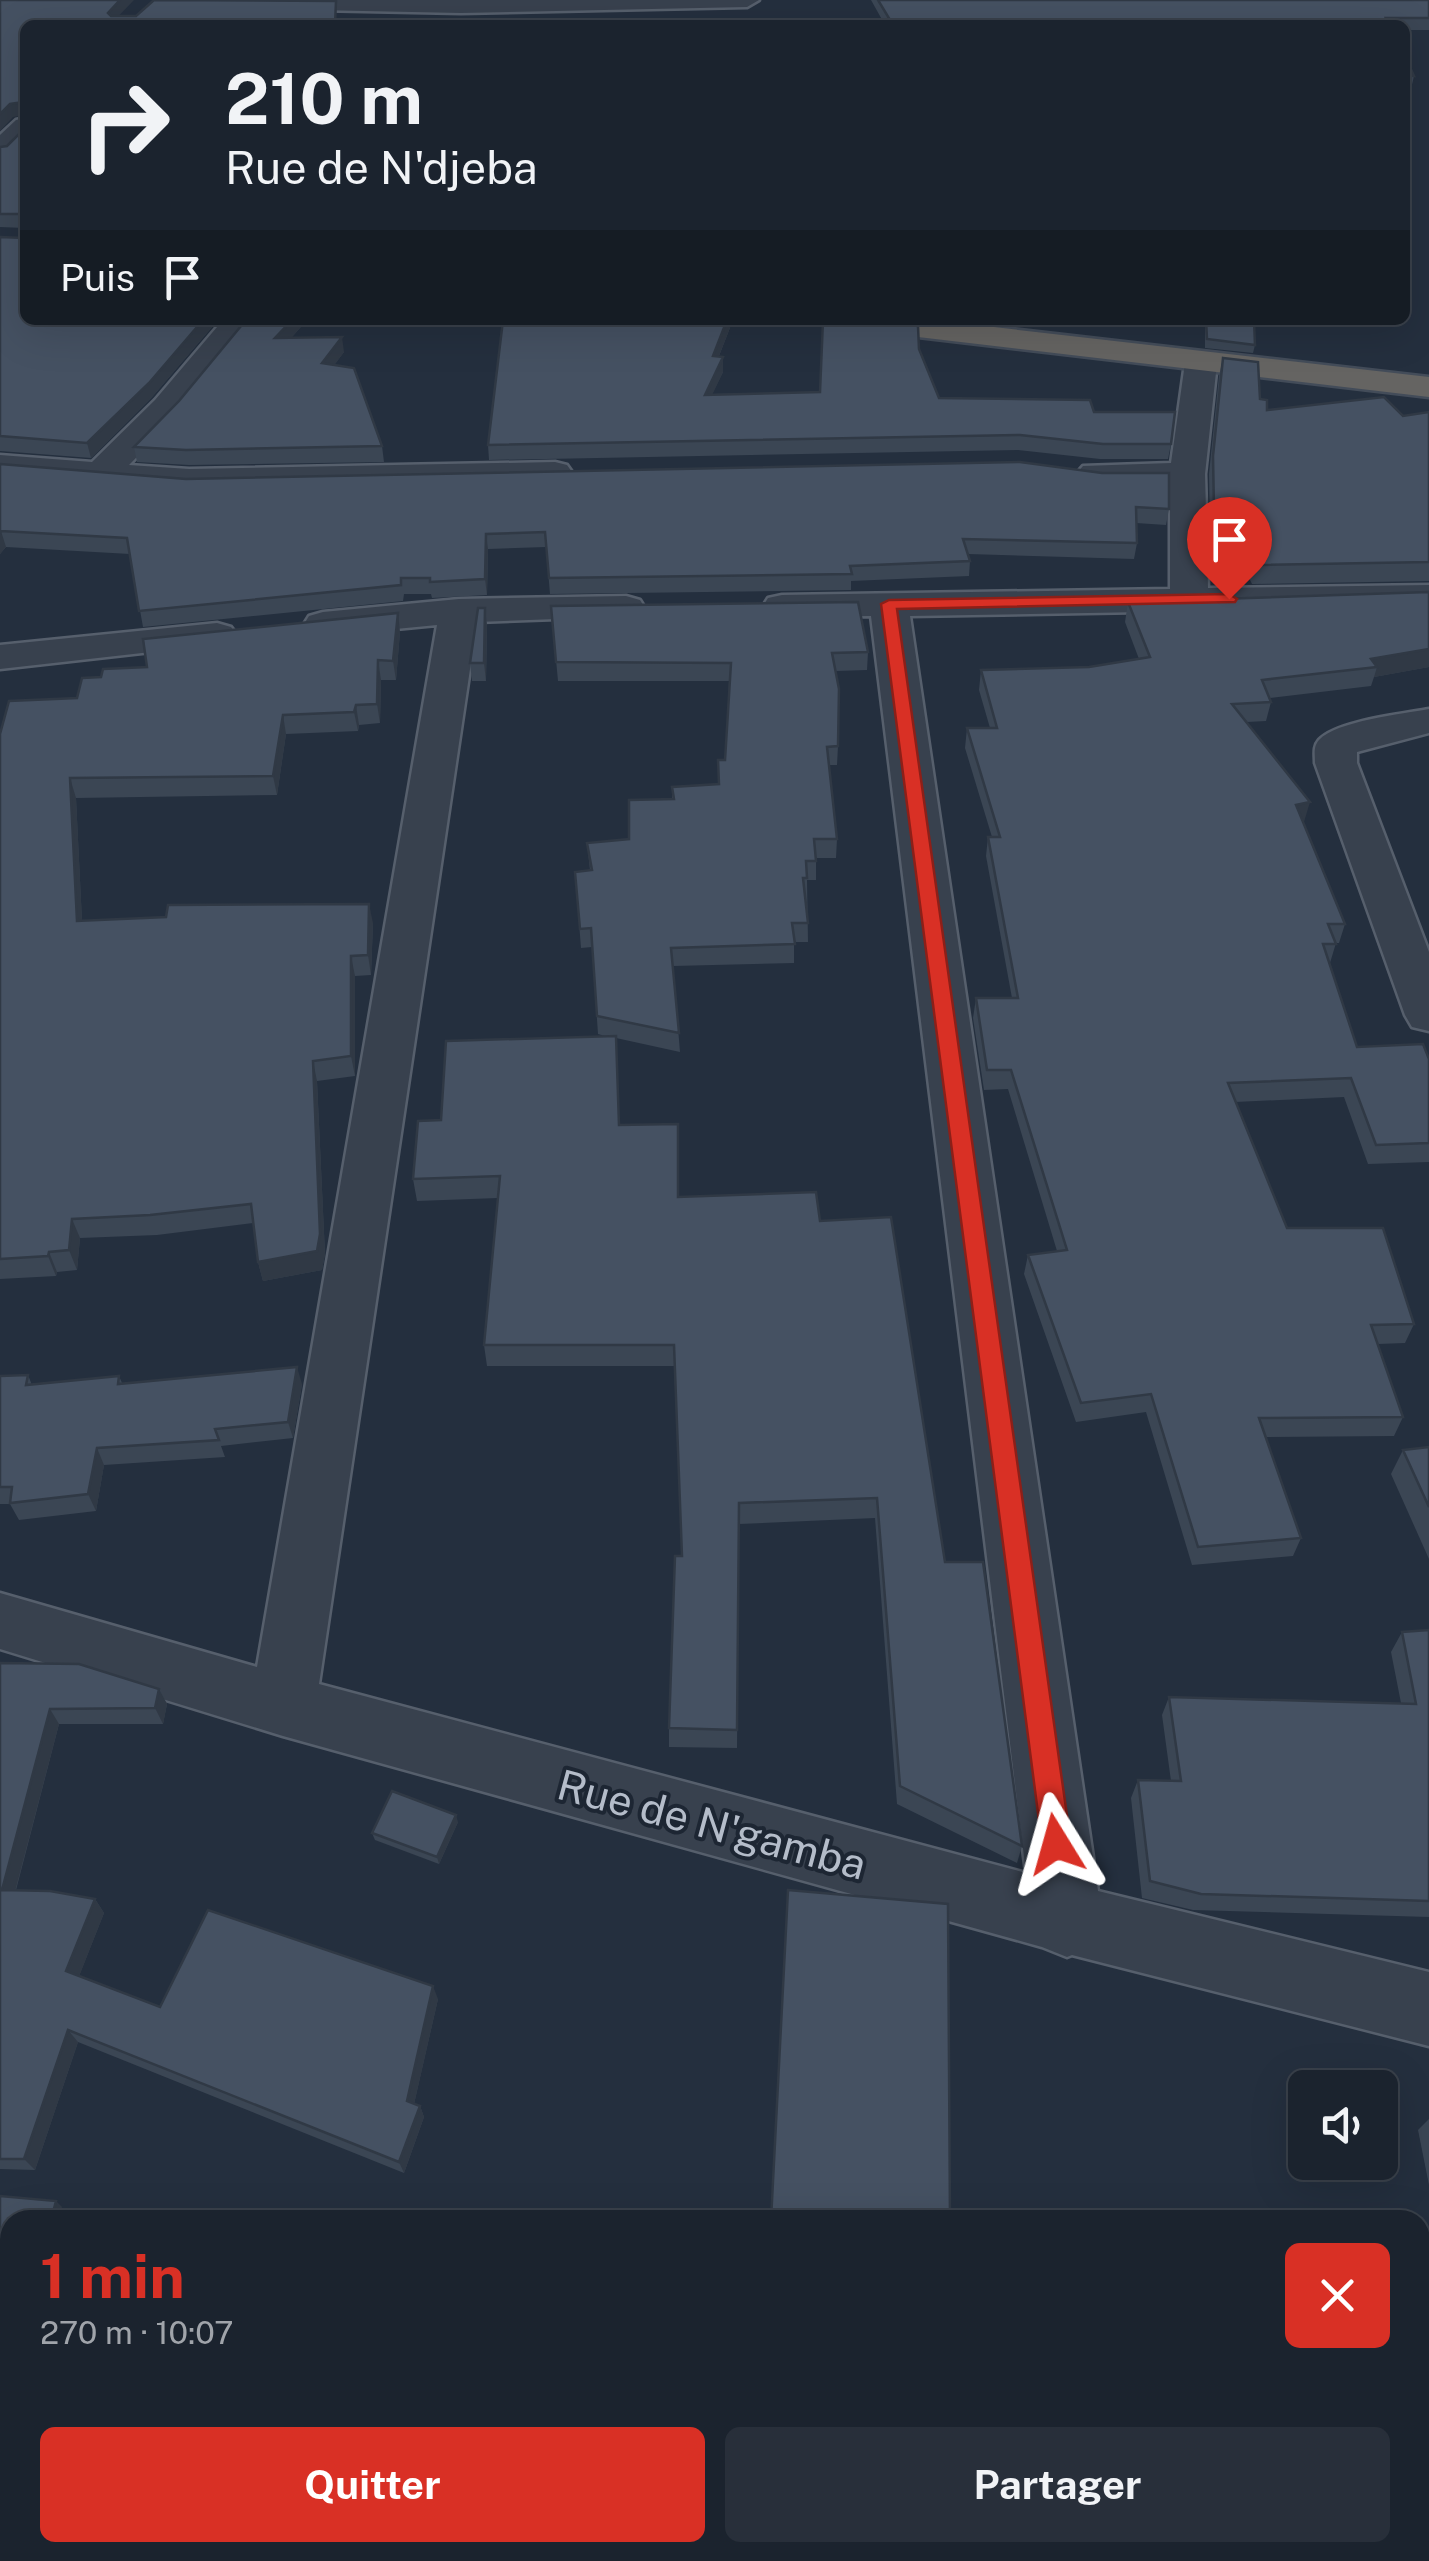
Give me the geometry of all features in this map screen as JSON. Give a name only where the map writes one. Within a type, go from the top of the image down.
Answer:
[{"type":"highway","points":[[891,325],[1429,387]]},
{"type":"street","points":[[170,0],[343,3],[555,15],[747,0]]},
{"type":"street","points":[[0,150],[20,131]]},
{"type":"street","points":[[104,471],[167,407],[236,325]]},
{"type":"street","points":[[1189,599],[1187,474],[1201,363]]},
{"type":"street","points":[[0,464],[190,480],[585,472]]},
{"type":"street","points":[[1067,470],[1144,476],[1187,474]]},
{"type":"street","points":[[752,606],[1429,596]]},
{"type":"street","points":[[889,604],[1067,1922]]},
{"type":"street","points":[[287,628],[459,611],[654,608]]},
{"type":"street","points":[[283,1706],[459,611]]},
{"type":"street","points":[[0,656],[249,632]]},
{"type":"street","points":[[1429,721],[1351,738],[1336,746],[1336,764],[1429,1015]]},
{"type":"street","name":"Rue de N'gamba","points":[[0,1621],[283,1706],[1067,1922],[1429,2009]]},
{"type":"building","points":[[0,0],[120,0],[108,13],[111,16],[136,16],[154,0],[336,1],[335,20],[20,20],[20,103],[10,104],[0,114]]},
{"type":"building","points":[[878,0],[1429,0],[1429,18],[1387,20],[890,20]]},
{"type":"building","points":[[20,133],[20,214],[0,214],[0,147],[7,146]]},
{"type":"building","points":[[0,237],[20,238],[20,325],[199,325],[149,383],[87,443],[0,436]]},
{"type":"building","points":[[242,325],[287,325],[275,338],[342,337],[322,363],[354,368],[382,446],[186,450],[134,447],[179,401]]},
{"type":"building","points":[[502,325],[725,325],[713,356],[723,357],[705,395],[820,392],[823,325],[918,326],[919,349],[939,398],[1090,400],[1094,412],[1175,412],[1171,444],[1103,444],[1020,435],[488,445]]},
{"type":"building","points":[[1206,325],[1254,325],[1255,345],[1207,339]]},
{"type":"building","points":[[1223,358],[1258,362],[1260,399],[1267,400],[1267,410],[1384,397],[1403,416],[1429,412],[1429,562],[1257,565],[1229,511],[1214,510],[1213,456]]},
{"type":"building","points":[[1020,462],[1102,473],[1169,473],[1169,509],[1136,507],[1137,543],[963,539],[970,561],[850,566],[852,574],[549,578],[545,532],[486,534],[485,579],[430,582],[430,578],[401,578],[401,585],[139,611],[127,538],[0,533],[0,464],[186,479]]},
{"type":"building","points":[[1429,592],[1429,649],[1371,659],[1377,667],[1262,680],[1271,702],[1232,704],[1310,802],[1296,805],[1345,924],[1328,924],[1336,944],[1323,944],[1357,1047],[1423,1044],[1429,1059],[1429,1143],[1376,1145],[1351,1078],[1228,1083],[1287,1228],[1383,1228],[1414,1324],[1371,1325],[1403,1417],[1259,1418],[1301,1538],[1198,1547],[1151,1394],[1081,1403],[1028,1255],[1067,1250],[1011,1070],[987,1070],[976,998],[1018,998],[988,837],[1000,837],[967,728],[997,728],[981,670],[1089,667],[1150,657],[1128,602]]},
{"type":"building","points":[[858,602],[868,652],[832,653],[839,689],[838,746],[827,747],[837,839],[814,839],[816,861],[806,861],[807,878],[803,878],[808,923],[792,923],[795,944],[671,948],[679,1033],[597,1016],[591,928],[580,929],[575,872],[592,870],[587,843],[629,839],[629,800],[674,799],[672,787],[719,784],[718,760],[725,760],[731,663],[556,662],[551,606]]},
{"type":"building","points":[[478,608],[485,608],[484,663],[470,663]]},
{"type":"building","points":[[398,613],[393,661],[378,660],[377,704],[356,705],[354,712],[283,715],[273,776],[70,778],[77,921],[166,917],[168,905],[369,904],[368,955],[351,956],[351,1056],[313,1061],[320,1234],[317,1251],[258,1262],[251,1204],[72,1219],[69,1250],[49,1252],[48,1256],[0,1259],[0,734],[9,701],[77,698],[82,678],[101,677],[103,669],[147,667],[143,639]]},
{"type":"building","points":[[616,1036],[619,1125],[678,1124],[678,1197],[816,1192],[820,1221],[891,1217],[945,1562],[983,1562],[1022,1846],[900,1786],[877,1498],[739,1503],[737,1730],[669,1728],[675,1556],[682,1556],[674,1345],[484,1345],[500,1176],[413,1179],[418,1121],[441,1120],[446,1041]]},
{"type":"building","points":[[297,1367],[288,1422],[215,1429],[219,1440],[97,1448],[88,1494],[10,1503],[12,1487],[0,1487],[0,1376],[28,1375],[26,1385],[119,1376],[118,1384]]},
{"type":"building","points":[[1429,1447],[1429,1507],[1403,1450]]},
{"type":"building","points":[[1429,1630],[1429,1901],[1201,1894],[1150,1881],[1138,1780],[1181,1781],[1169,1697],[1416,1704],[1402,1632]]},
{"type":"building","points":[[0,1663],[79,1664],[159,1689],[155,1708],[50,1709],[2,1890],[50,1891],[95,1899],[66,1971],[160,2007],[208,1910],[433,1986],[407,2101],[420,2106],[399,2162],[68,2030],[24,2159],[0,2159]]},
{"type":"building","points":[[392,1791],[456,1815],[437,1857],[372,1833]]},
{"type":"building","points":[[788,1890],[948,1904],[950,2210],[772,2210]]},
{"type":"building","points":[[0,2196],[56,2201],[54,2210],[0,2210]]},
{"type":"route","points":[[1056,1844],[889,604],[1229,599]]}]
